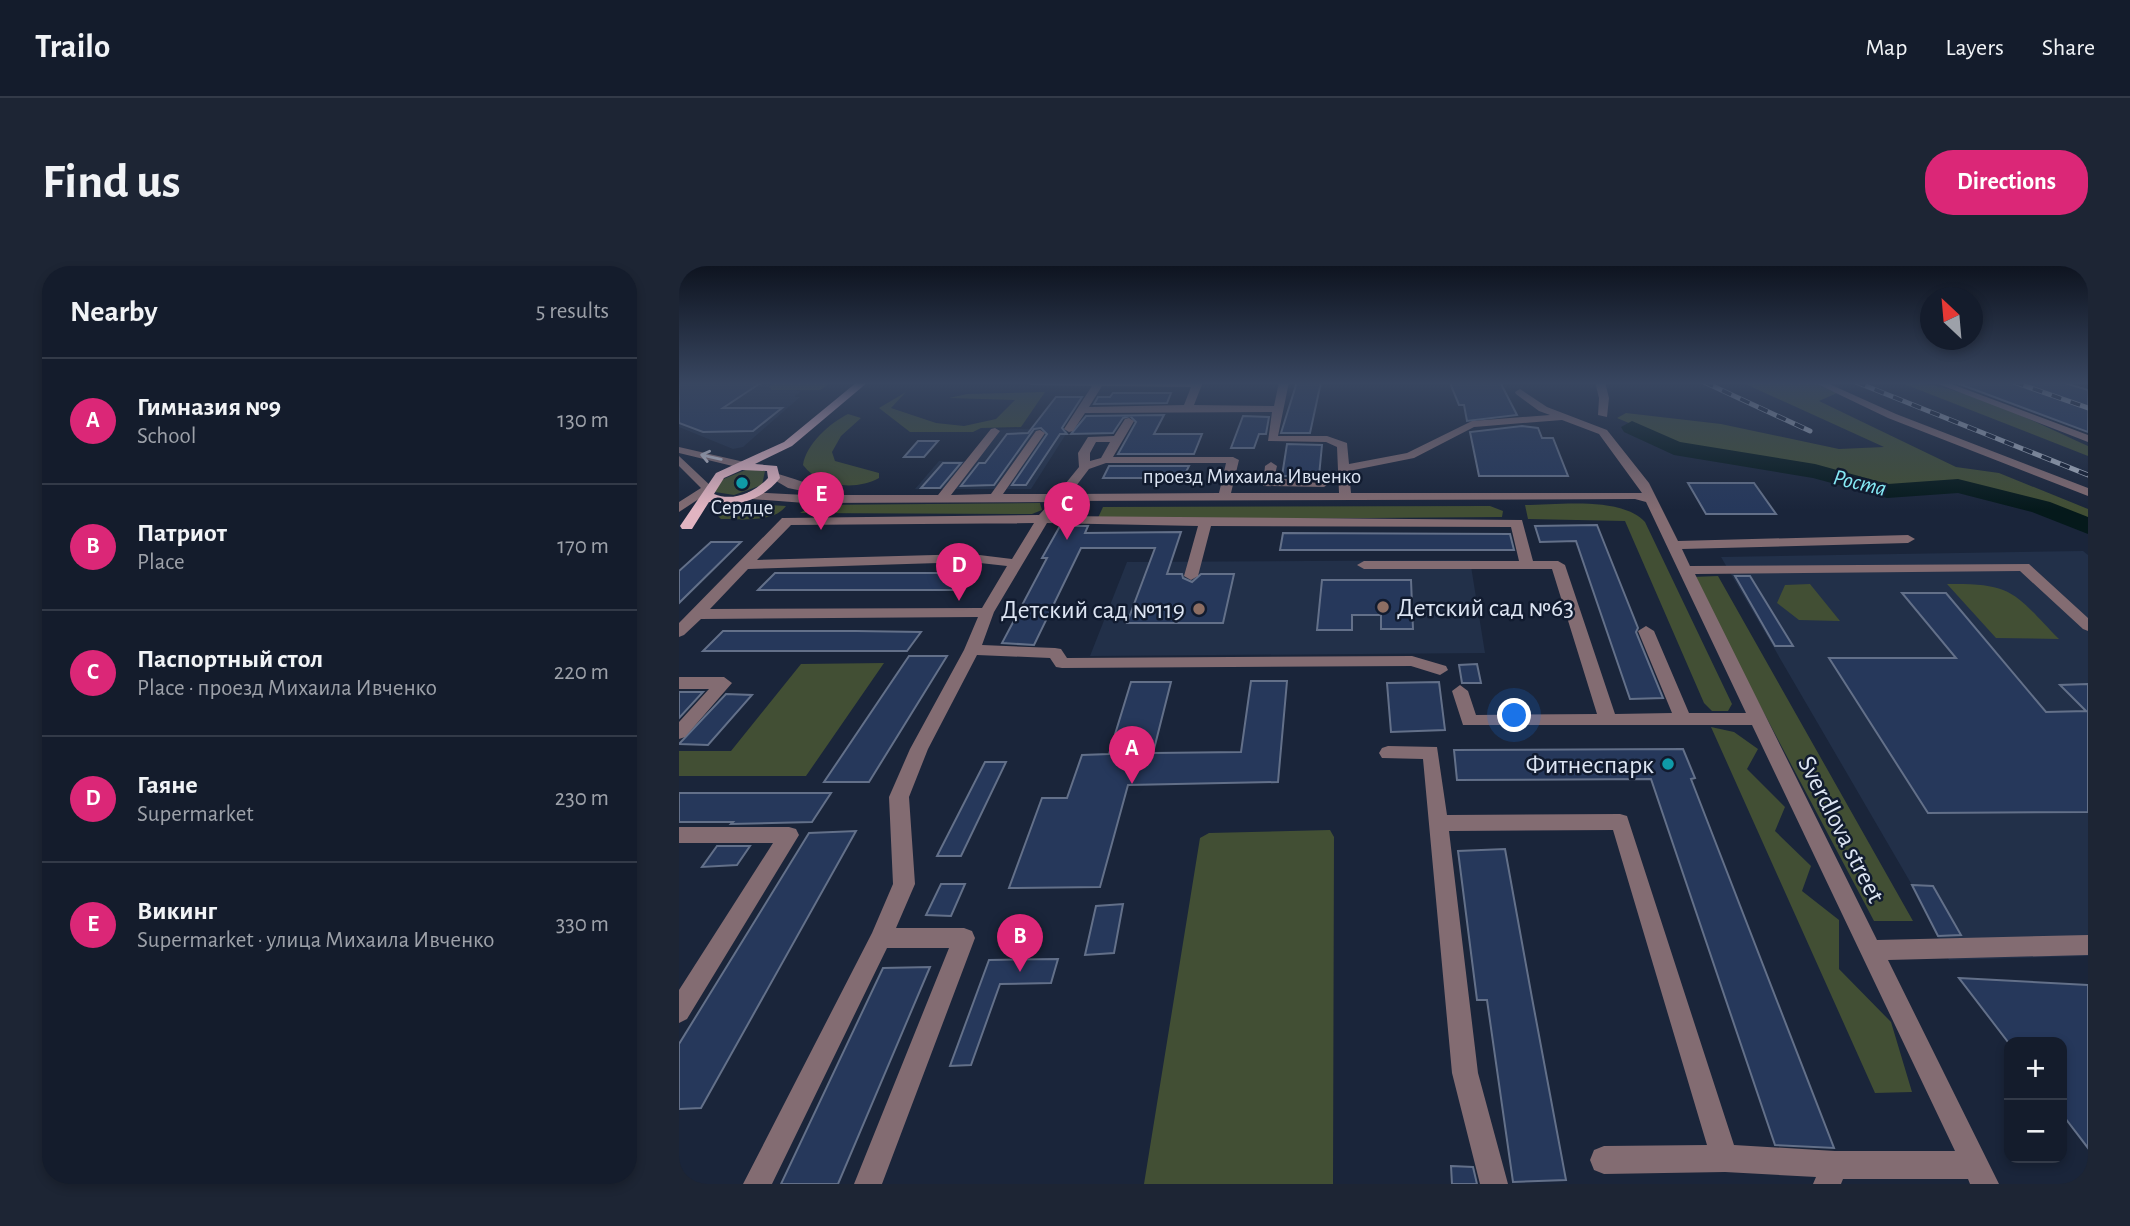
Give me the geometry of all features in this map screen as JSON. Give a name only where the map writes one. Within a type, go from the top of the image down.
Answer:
[{"type":"main road","points":[[683,529],[720,476],[789,444],[812,425]]},
{"type":"main road","points":[[683,529],[768,486],[789,444]]},
{"type":"main road","points":[[742,467],[774,472]]},
{"type":"main road","points":[[707,492],[717,500],[746,497]]},
{"type":"street","points":[[1069,429],[1072,425]]},
{"type":"street","points":[[1105,460],[1127,425]]},
{"type":"street","points":[[1269,453],[1275,425]]},
{"type":"street","points":[[1343,469],[1410,456],[1470,425]]},
{"type":"street","points":[[1586,425],[1603,432],[1603,425]]},
{"type":"street","points":[[1915,425],[2088,492]]},
{"type":"street","points":[[2051,425],[2088,439]]},
{"type":"street","points":[[943,497],[995,431]]},
{"type":"street","name":"Sverdlova street","points":[[1603,432],[1643,483],[1874,950],[1981,1175]]},
{"type":"street","points":[[996,496],[1040,433]]},
{"type":"street","points":[[1085,467],[1084,453],[1093,439],[1118,439]]},
{"type":"street","points":[[1271,466],[1267,483],[1344,489],[1343,445],[1327,439],[1272,439]]},
{"type":"street","points":[[679,450],[742,467]]},
{"type":"street","points":[[679,459],[698,476],[707,492],[679,508]]},
{"type":"street","points":[[757,1184],[881,938],[904,884],[899,797],[919,749],[972,650],[987,612],[1014,563],[1043,519],[1085,467],[1105,460],[1233,460],[1224,496]]},
{"type":"street","points":[[774,472],[792,485],[853,497]]},
{"type":"street","points":[[679,476],[698,476]]},
{"type":"street","name":"проезд Михаила Ивченко","points":[[853,497],[1224,496],[1344,489],[1636,495],[1650,499]]},
{"type":"street","points":[[1511,494],[1527,565]]},
{"type":"street","points":[[746,497],[853,497]]},
{"type":"street","points":[[679,632],[787,521],[1043,519],[1091,523],[1517,523]]},
{"type":"street","points":[[1191,576],[1206,522]]},
{"type":"street","points":[[1673,545],[1908,539]]},
{"type":"street","points":[[743,565],[971,558],[1014,563]]},
{"type":"street","points":[[1364,565],[1558,565],[1608,720]]},
{"type":"street","points":[[1685,570],[2024,567],[2088,626]]},
{"type":"street","points":[[697,614],[987,612]]},
{"type":"street","points":[[1646,631],[1684,721]]},
{"type":"street","points":[[972,650],[1055,653],[1062,663],[1412,661],[1440,670]]},
{"type":"street","points":[[679,683],[724,683],[679,733]]},
{"type":"street","points":[[1460,691],[1469,721],[1758,719]]},
{"type":"street","points":[[1388,753],[1430,752],[1465,1073],[1494,1184]]},
{"type":"street","points":[[1437,823],[1620,822],[1725,1158]]},
{"type":"street","points":[[679,835],[789,835],[679,1011]]},
{"type":"street","points":[[868,1184],[964,938],[881,938]]},
{"type":"street","points":[[1874,950],[2088,945]]},
{"type":"street","points":[[1604,1160],[1725,1158],[1831,1175],[1981,1175]]},
{"type":"shaded area","points":[[679,425],[768,425],[743,447],[733,449]]},
{"type":"shaded area","points":[[991,430],[1068,431],[1031,489],[915,489],[939,461],[966,461]]},
{"type":"shaded area","points":[[2083,551],[2088,555],[2088,956],[1949,960],[1912,885],[1721,557]]},
{"type":"shaded area","points":[[1470,560],[1485,653],[1090,656],[1127,562]]},
{"type":"green space","points":[[832,425],[853,425],[841,436],[832,452],[835,461],[879,473],[879,478],[860,485],[838,485],[818,478],[803,465],[809,449]]},
{"type":"green space","points":[[901,425],[1022,425],[981,428],[973,432],[910,432]]},
{"type":"green space","points":[[1633,425],[1725,425],[1839,449],[1884,447],[1835,425],[1868,425],[1956,467],[1999,473],[2088,509],[2088,523],[2023,496],[1953,482],[1886,487],[1813,469],[1695,451]]},
{"type":"green space","points":[[2008,425],[2042,425],[2088,446],[2088,456]]},
{"type":"green space","points":[[748,469],[765,471],[762,485],[734,495],[715,492],[721,480]]},
{"type":"green space","points":[[1040,503],[1042,510],[1032,514],[800,513],[813,505]]},
{"type":"green space","points":[[752,504],[786,506],[765,518],[721,519],[718,516]]},
{"type":"green space","points":[[1525,505],[1605,505],[1621,508],[1645,522],[1732,704],[1728,711],[1712,711],[1704,703],[1625,521],[1528,519]]},
{"type":"green space","points":[[1490,506],[1503,511],[1502,517],[1097,520],[1103,507]]},
{"type":"green space","points":[[1718,576],[1913,921],[1874,921],[1692,577]]},
{"type":"green space","points":[[1810,584],[1840,621],[1799,620],[1777,603],[1785,585]]},
{"type":"green space","points":[[1947,584],[1986,586],[2011,594],[2059,639],[1996,638]]},
{"type":"green space","points":[[884,663],[806,776],[679,776],[679,751],[731,751],[801,664]]},
{"type":"green space","points":[[1711,727],[1734,732],[1758,749],[1747,769],[1785,807],[1775,831],[1811,866],[1802,891],[1839,920],[1839,969],[1891,1022],[1912,1092],[1875,1093]]},
{"type":"green space","points":[[1330,830],[1334,837],[1333,1184],[1144,1184],[1200,838],[1209,833]]},
{"type":"building","points":[[684,425],[761,425],[753,431],[703,432]]},
{"type":"building","points":[[1034,425],[1064,425],[1062,428],[1067,434],[1060,434],[1026,485],[1012,485],[1047,434],[1041,428],[1034,429],[994,485],[961,486],[979,463],[985,463],[1007,434],[1028,433]]},
{"type":"building","points":[[1079,425],[1118,425],[1113,433],[1071,434]]},
{"type":"building","points":[[1134,425],[1159,425],[1154,434],[1202,434],[1194,454],[1118,454]]},
{"type":"building","points":[[1240,425],[1268,425],[1266,434],[1259,434],[1254,448],[1231,448]]},
{"type":"building","points":[[1284,425],[1312,425],[1310,433],[1281,433]]},
{"type":"building","points":[[2069,425],[2088,425],[2088,432]]},
{"type":"building","points":[[1522,426],[1538,428],[1542,438],[1553,438],[1568,476],[1479,476],[1470,432]]},
{"type":"building","points":[[918,441],[938,441],[924,457],[904,457]]},
{"type":"building","points":[[1287,444],[1322,445],[1319,476],[1282,476]]},
{"type":"building","points":[[943,463],[961,463],[940,488],[921,488]]},
{"type":"building","points":[[1109,466],[1189,466],[1183,478],[1103,478]]},
{"type":"building","points":[[1688,483],[1754,483],[1776,514],[1706,514]]},
{"type":"building","points":[[1597,525],[1663,698],[1630,699],[1576,541],[1540,542],[1535,526]]},
{"type":"building","points":[[1060,526],[1088,526],[1085,533],[1181,532],[1167,574],[1182,574],[1183,578],[1192,582],[1201,574],[1234,574],[1223,623],[1127,623],[1155,548],[1081,548],[1034,645],[1002,643],[1047,558],[1042,558]]},
{"type":"building","points":[[1283,533],[1510,534],[1514,550],[1280,550]]},
{"type":"building","points":[[711,542],[741,542],[679,603],[679,571]]},
{"type":"building","points":[[775,573],[966,573],[955,590],[758,590]]},
{"type":"building","points":[[1735,576],[1750,576],[1793,646],[1775,646]]},
{"type":"building","points":[[1322,580],[1411,580],[1413,629],[1381,629],[1381,615],[1352,615],[1352,630],[1317,630]]},
{"type":"building","points":[[1902,593],[1946,593],[2046,712],[2086,711],[2060,685],[2088,684],[2088,812],[1928,813],[1829,658],[1956,658]]},
{"type":"building","points":[[723,631],[921,632],[907,651],[703,651]]},
{"type":"building","points":[[909,656],[947,656],[869,782],[824,782]]},
{"type":"building","points":[[1477,664],[1481,683],[1462,683],[1459,665]]},
{"type":"building","points":[[1251,681],[1287,681],[1278,782],[1128,785],[1100,887],[1009,888],[1042,798],[1067,798],[1082,755],[1109,754],[1131,682],[1171,682],[1153,753],[1241,752]]},
{"type":"building","points":[[1439,682],[1445,730],[1391,732],[1387,683]]},
{"type":"building","points":[[679,692],[703,692],[679,718]]},
{"type":"building","points":[[726,694],[752,695],[708,745],[679,744]]},
{"type":"building","points":[[1683,749],[1695,778],[1691,779],[1834,1148],[1775,1145],[1651,779],[1457,780],[1454,750]]},
{"type":"building","points":[[985,762],[1006,762],[961,856],[937,856]]},
{"type":"building","points":[[679,793],[831,793],[812,822],[731,824],[733,822],[679,822]]},
{"type":"building","points":[[856,831],[701,1108],[679,1109],[679,1044],[809,833]]},
{"type":"building","points":[[717,846],[750,846],[737,865],[702,867]]},
{"type":"building","points":[[1505,849],[1566,1180],[1513,1182],[1487,1000],[1477,1000],[1458,851]]},
{"type":"building","points":[[941,884],[965,884],[951,916],[926,915]]},
{"type":"building","points":[[1912,885],[1933,886],[1961,935],[1938,936]]},
{"type":"building","points":[[1123,904],[1114,953],[1085,955],[1096,906]]},
{"type":"building","points":[[1058,959],[1051,983],[1000,984],[971,1065],[950,1066],[989,960]]},
{"type":"building","points":[[930,967],[838,1184],[781,1184],[883,968]]},
{"type":"building","points":[[1959,978],[2088,985],[2088,1148],[2067,1121],[2067,1037],[2004,1037]]},
{"type":"building","points":[[1451,1166],[1473,1167],[1477,1184],[1452,1184]]},
{"type":"waterway","name":"Роста","points":[[1632,427],[1674,448],[1815,471],[1887,491],[1958,486],[2041,507],[2088,526]]},
{"type":"railway","points":[[1797,425],[1810,431]]},
{"type":"railway","points":[[1963,425],[2088,475]]},
{"type":"place","name":"Сердце","points":[[742,483]]},
{"type":"place","name":"Викинг","points":[[821,530]]},
{"type":"place","name":"Паспортный стол","points":[[1067,540]]},
{"type":"place","name":"Гаяне","points":[[959,601]]},
{"type":"place","name":"Детский сад №63","points":[[1383,607]]},
{"type":"place","name":"Детский сад №119","points":[[1199,609]]},
{"type":"place","name":"Фитнеспарк","points":[[1668,764]]},
{"type":"place","name":"Гимназия №9","points":[[1132,784]]},
{"type":"place","name":"Патриот","points":[[1020,972]]}]
